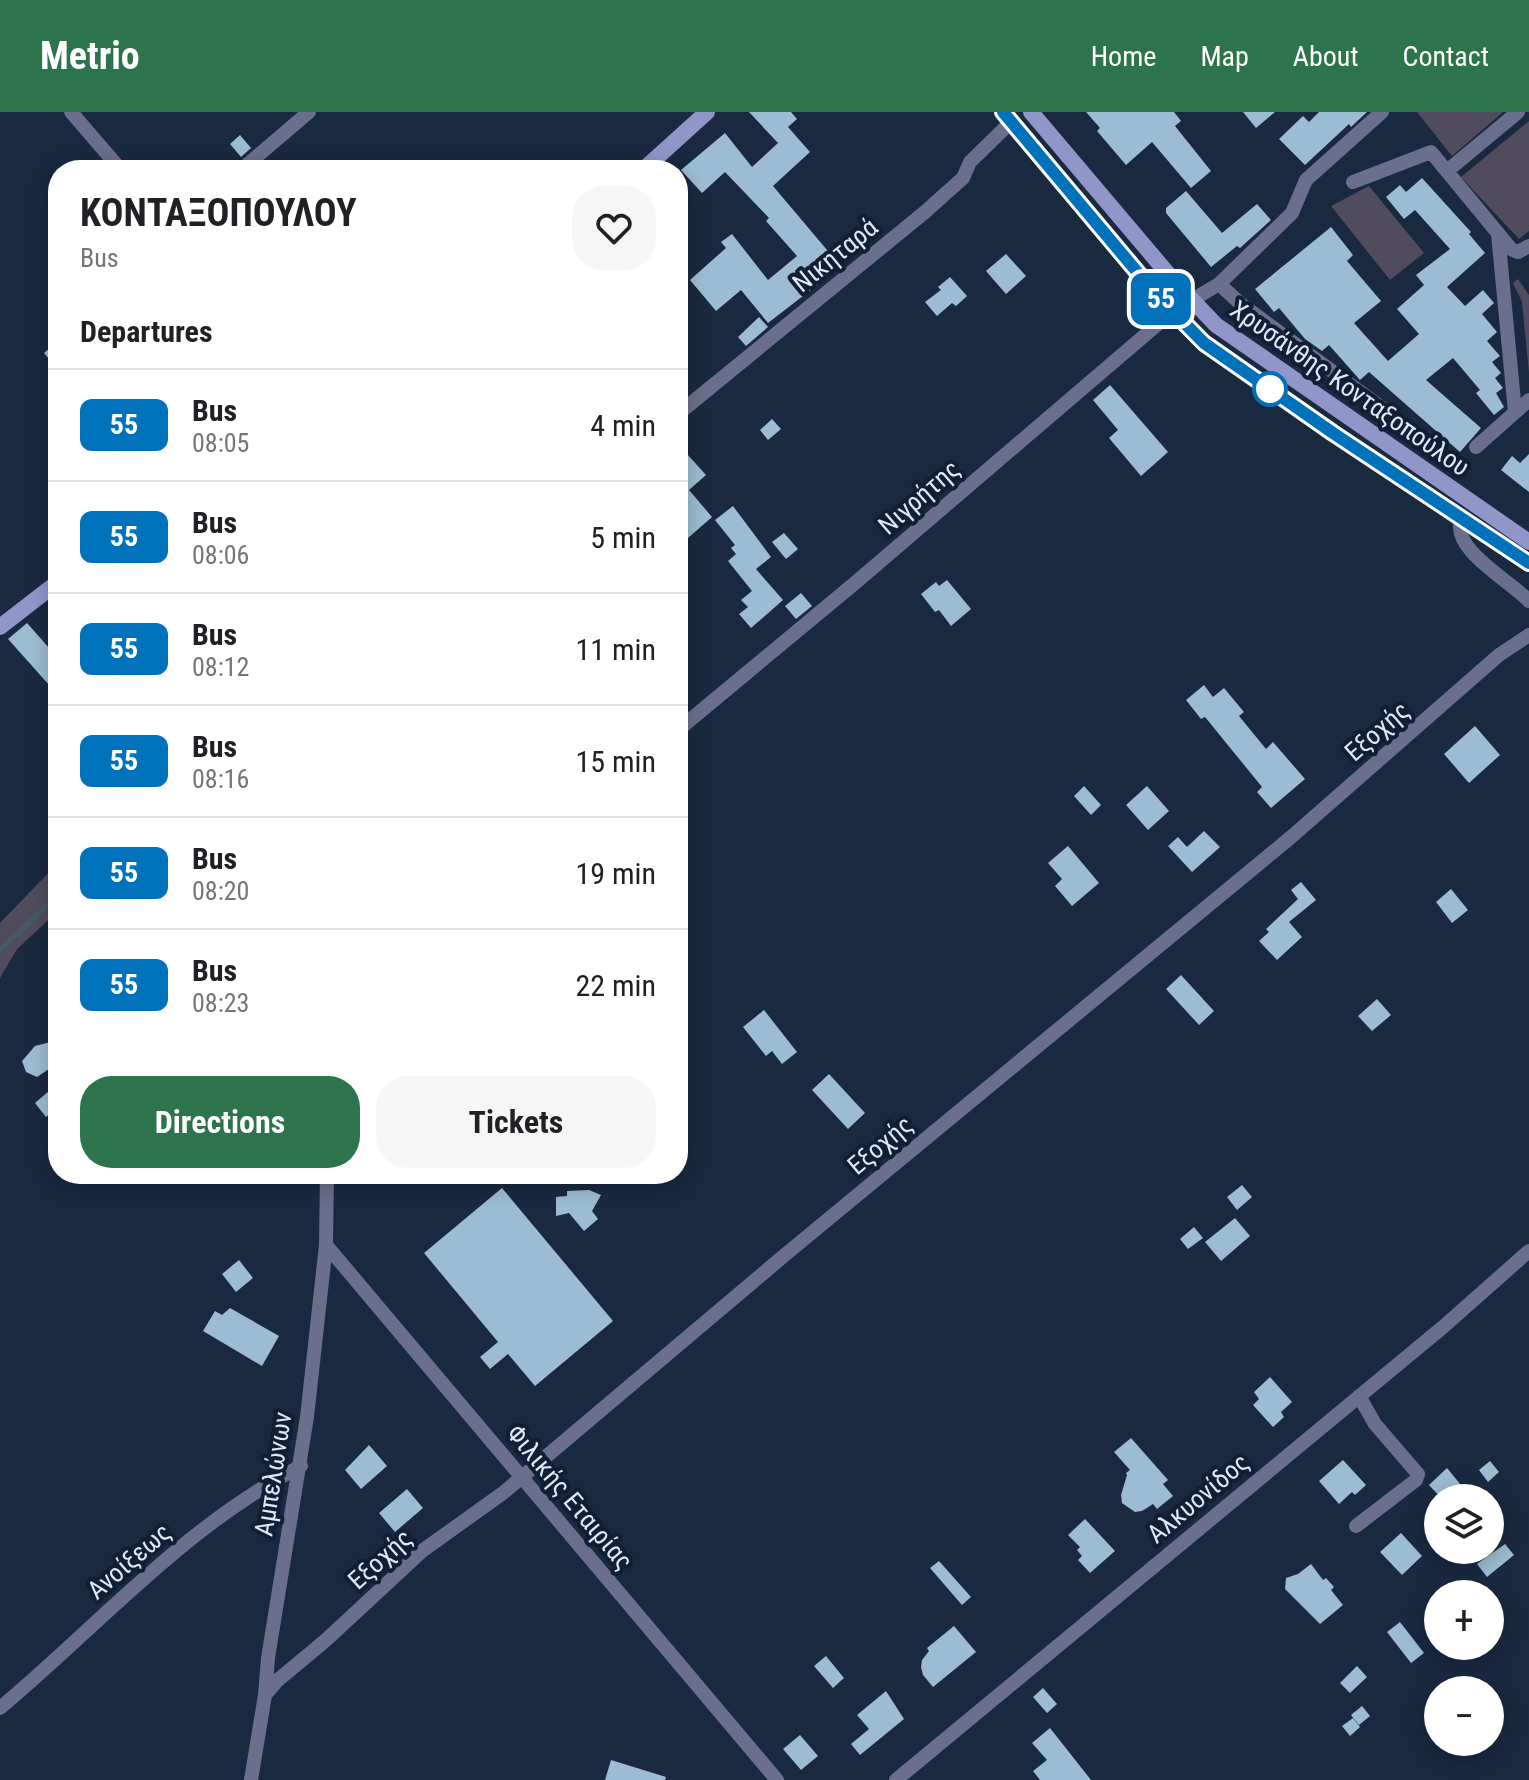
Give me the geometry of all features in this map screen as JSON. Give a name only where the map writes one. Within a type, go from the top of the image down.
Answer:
[{"type":"main road","points":[[654,160],[707,112]]},
{"type":"main road","name":"Χρυσάνθης Κονταξοπούλου","points":[[1031,112],[1191,300],[1240,343],[1529,542]]},
{"type":"main road","name":"Χρυσάνθης Κονταξοπούλου","points":[[1007,117],[1172,312],[1204,343],[1529,563]]},
{"type":"main road","points":[[0,627],[48,590]]},
{"type":"street","points":[[71,112],[112,160]]},
{"type":"street","points":[[253,160],[309,112]]},
{"type":"street","name":"Νιγρήτης","points":[[688,722],[1172,312],[1219,284],[1292,213],[1306,180],[1382,112]]},
{"type":"street","points":[[1447,171],[1518,112]]},
{"type":"street","name":"Νικηταρά","points":[[688,406],[963,178],[970,162],[1007,117]]},
{"type":"street","points":[[1353,182],[1431,152],[1511,249],[1518,252],[1529,246]]},
{"type":"street","points":[[1498,234],[1515,412]]},
{"type":"street","points":[[1219,284],[1241,304],[1390,414]]},
{"type":"street","points":[[1476,447],[1529,400]]},
{"type":"street","points":[[1462,519],[1459,531],[1464,542],[1483,563],[1529,601]]},
{"type":"street","name":"Εξοχής","points":[[265,1695],[422,1551],[521,1478],[786,1254],[1300,829],[1499,655],[1529,635]]},
{"type":"street","name":"Αμπελώνων","points":[[251,1780],[301,1466],[326,1245],[327,1184]]},
{"type":"street","name":"Φιλικής Εταιρίας","points":[[326,1245],[777,1780]]},
{"type":"street","name":"Αλκυονίδος","points":[[896,1780],[1443,1327],[1529,1251]]},
{"type":"street","points":[[1356,1526],[1416,1480],[1418,1474],[1375,1424],[1359,1396]]},
{"type":"street","name":"Ανοίξεως","points":[[0,1708],[185,1543],[269,1482],[301,1466]]},
{"type":"shaded area","points":[[1417,112],[1503,112],[1452,156]]},
{"type":"shaded area","points":[[1529,121],[1529,231],[1519,239],[1461,177]]},
{"type":"shaded area","points":[[1369,186],[1424,253],[1390,280],[1331,206]]},
{"type":"shaded area","points":[[1518,279],[1529,295],[1529,373],[1522,302],[1513,283]]},
{"type":"shaded area","points":[[48,873],[48,920],[17,949],[0,978],[0,923]]},
{"type":"building","points":[[749,112],[791,112],[797,119],[788,127],[810,152],[773,186],[833,257],[818,270],[825,279],[768,323],[741,290],[716,311],[690,280],[726,248],[721,242],[732,234],[768,280],[797,256],[766,221],[769,218],[725,172],[702,193],[688,178],[688,164],[725,133],[752,167],[778,143]]},
{"type":"building","points":[[1086,112],[1174,112],[1181,121],[1175,126],[1211,171],[1191,188],[1152,142],[1126,165],[1097,131],[1100,128]]},
{"type":"building","points":[[1243,112],[1275,112],[1256,128]]},
{"type":"building","points":[[1319,112],[1367,112],[1351,127],[1349,124],[1305,165],[1279,139],[1303,116],[1309,122]]},
{"type":"building","points":[[240,135],[251,148],[241,157],[230,144]]},
{"type":"building","points":[[1422,178],[1471,232],[1469,234],[1485,253],[1447,287],[1465,306],[1483,290],[1494,303],[1482,314],[1497,332],[1487,341],[1500,356],[1492,362],[1501,373],[1495,378],[1503,388],[1496,393],[1504,407],[1494,415],[1476,393],[1480,390],[1453,358],[1426,380],[1481,428],[1460,452],[1369,372],[1360,380],[1329,345],[1322,351],[1305,339],[1279,308],[1274,312],[1255,289],[1331,227],[1353,255],[1347,261],[1381,301],[1354,323],[1388,361],[1419,334],[1397,309],[1424,285],[1416,275],[1450,249],[1415,210],[1404,219],[1386,197],[1400,185],[1406,192]]},
{"type":"building","points":[[1186,191],[1222,233],[1257,204],[1271,220],[1240,248],[1237,246],[1211,267],[1166,213],[1166,208]]},
{"type":"building","points":[[1006,254],[1026,276],[1006,294],[986,271]]},
{"type":"building","points":[[950,277],[967,296],[956,306],[952,303],[937,316],[925,302],[941,290],[938,287]]},
{"type":"building","points":[[759,317],[768,327],[746,346],[738,337]]},
{"type":"building","points":[[1110,385],[1168,452],[1141,476],[1109,438],[1118,430],[1093,400]]},
{"type":"building","points":[[772,419],[781,429],[768,440],[760,430]]},
{"type":"building","points":[[1529,454],[1529,492],[1501,470],[1512,456],[1520,463]]},
{"type":"building","points":[[688,455],[706,475],[689,490],[712,517],[688,538]]},
{"type":"building","points":[[733,506],[771,557],[756,569],[783,600],[751,628],[739,614],[748,607],[741,600],[752,591],[728,561],[736,554],[731,548],[735,545],[715,520]]},
{"type":"building","points":[[784,533],[798,549],[786,559],[772,542]]},
{"type":"building","points":[[947,580],[971,609],[951,626],[921,594],[936,582],[939,586]]},
{"type":"building","points":[[801,593],[812,606],[796,619],[785,606]]},
{"type":"building","points":[[27,623],[48,647],[48,684],[8,639]]},
{"type":"building","points":[[1204,685],[1213,697],[1224,688],[1244,712],[1239,716],[1266,749],[1273,742],[1305,779],[1271,808],[1257,792],[1262,787],[1205,717],[1201,719],[1186,700]]},
{"type":"building","points":[[1475,726],[1500,755],[1469,783],[1444,754]]},
{"type":"building","points":[[1084,786],[1101,805],[1091,815],[1074,796]]},
{"type":"building","points":[[1147,786],[1169,811],[1148,830],[1126,805]]},
{"type":"building","points":[[1204,831],[1220,847],[1192,872],[1168,846],[1178,837],[1187,847]]},
{"type":"building","points":[[1068,846],[1099,883],[1072,906],[1055,886],[1062,879],[1048,863]]},
{"type":"building","points":[[1301,882],[1316,900],[1289,922],[1302,937],[1277,960],[1259,941],[1269,932],[1266,929],[1298,899],[1291,890]]},
{"type":"building","points":[[1451,889],[1468,910],[1452,923],[1436,902]]},
{"type":"building","points":[[1181,975],[1214,1011],[1199,1025],[1166,989]]},
{"type":"building","points":[[1377,999],[1391,1015],[1372,1031],[1358,1016]]},
{"type":"building","points":[[764,1010],[797,1052],[782,1064],[772,1051],[766,1056],[743,1027]]},
{"type":"building","points":[[48,1043],[48,1070],[37,1077],[26,1072],[22,1061],[35,1046]]},
{"type":"building","points":[[829,1074],[865,1113],[848,1129],[812,1090]]},
{"type":"building","points":[[48,1092],[48,1115],[46,1117],[35,1103]]},
{"type":"building","points":[[1242,1185],[1252,1197],[1237,1210],[1227,1197]]},
{"type":"building","points":[[502,1188],[613,1321],[535,1386],[508,1354],[490,1369],[480,1357],[498,1342],[424,1253]]},
{"type":"building","points":[[589,1190],[601,1195],[592,1211],[598,1219],[584,1231],[569,1213],[556,1216],[556,1197],[567,1196],[567,1191]]},
{"type":"building","points":[[1235,1218],[1250,1236],[1221,1261],[1205,1242]]},
{"type":"building","points":[[1194,1227],[1203,1238],[1188,1249],[1180,1239]]},
{"type":"building","points":[[239,1260],[253,1278],[236,1292],[222,1274]]},
{"type":"building","points":[[230,1308],[279,1336],[262,1366],[203,1331],[215,1311],[222,1315]]},
{"type":"building","points":[[1270,1377],[1292,1402],[1281,1412],[1284,1417],[1273,1427],[1253,1405],[1259,1399],[1254,1392]]},
{"type":"building","points":[[1131,1438],[1168,1480],[1163,1484],[1173,1496],[1157,1509],[1153,1504],[1135,1512],[1122,1503],[1126,1473],[1130,1470],[1114,1452]]},
{"type":"building","points":[[369,1445],[387,1466],[361,1489],[345,1470]]},
{"type":"building","points":[[1343,1460],[1366,1485],[1339,1504],[1319,1481]]},
{"type":"building","points":[[1490,1461],[1499,1472],[1488,1482],[1479,1470]]},
{"type":"building","points":[[1447,1468],[1460,1484],[1430,1484]]},
{"type":"building","points":[[407,1489],[423,1508],[395,1532],[379,1513]]},
{"type":"building","points":[[1085,1519],[1115,1551],[1090,1573],[1078,1560],[1082,1556],[1077,1550],[1080,1547],[1068,1535]]},
{"type":"building","points":[[1401,1533],[1422,1556],[1402,1575],[1380,1552]]},
{"type":"building","points":[[1504,1545],[1514,1555],[1504,1563]]},
{"type":"building","points":[[939,1561],[971,1597],[962,1605],[930,1568]]},
{"type":"building","points":[[1311,1564],[1323,1580],[1326,1578],[1334,1587],[1331,1590],[1343,1605],[1320,1624],[1285,1589],[1286,1578]]},
{"type":"building","points":[[1477,1564],[1503,1564],[1487,1577]]},
{"type":"building","points":[[1400,1622],[1424,1653],[1411,1663],[1387,1632]]},
{"type":"building","points":[[954,1626],[976,1652],[933,1687],[923,1675],[922,1660],[929,1651],[927,1648]]},
{"type":"building","points":[[826,1656],[844,1678],[833,1688],[814,1666]]},
{"type":"building","points":[[1357,1666],[1367,1677],[1350,1693],[1340,1683]]},
{"type":"building","points":[[1043,1688],[1057,1704],[1047,1713],[1033,1697]]},
{"type":"building","points":[[886,1691],[904,1719],[860,1755],[851,1744],[869,1729],[857,1715]]},
{"type":"building","points":[[1362,1706],[1370,1716],[1359,1725],[1351,1715]]},
{"type":"building","points":[[1353,1718],[1360,1727],[1350,1736],[1342,1726]]},
{"type":"building","points":[[1050,1728],[1091,1780],[1040,1780],[1033,1771],[1047,1760],[1032,1743]]},
{"type":"building","points":[[800,1735],[818,1756],[801,1770],[783,1749]]},
{"type":"building","points":[[611,1760],[666,1777],[665,1780],[605,1780]]},
{"type":"waterway","points":[[0,950],[48,904]]},
{"type":"bus line","name":"55","points":[[1003,112],[1154,292],[1204,343],[1529,563]]}]
